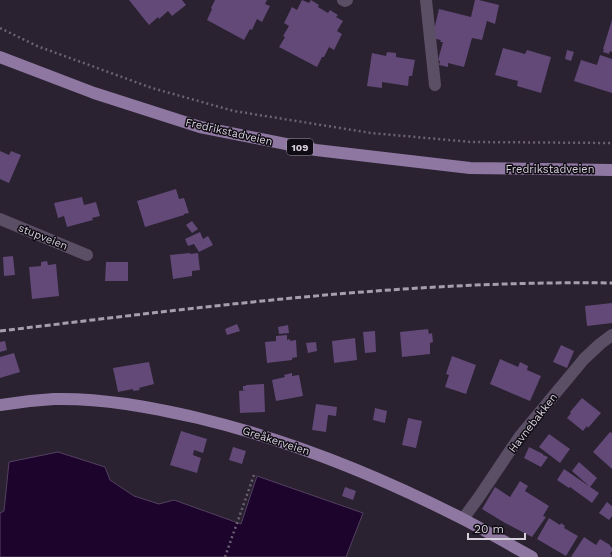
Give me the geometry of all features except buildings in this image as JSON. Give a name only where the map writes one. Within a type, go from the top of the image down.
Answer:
[{"type":"main road","name":"Fredrikstadveien","points":[[0,58],[94,93],[200,127],[316,150],[470,168],[612,170]]},
{"type":"main road","name":"Greåkerveien","points":[[0,405],[54,399],[122,403],[156,409],[254,433],[300,448],[407,492],[463,519],[532,557]]},
{"type":"street","points":[[343,0],[347,0]]},
{"type":"street","points":[[426,0],[435,85]]},
{"type":"street","name":"stupveien","points":[[0,219],[87,255]]},
{"type":"street","name":"Havnebakken","points":[[463,519],[525,430],[584,358],[612,335]]},
{"type":"path","points":[[0,28],[37,46],[152,88],[234,111],[371,133],[455,141],[612,143]]},
{"type":"path","points":[[225,557],[254,475]]},
{"type":"shaded area","points":[[58,452],[105,467],[110,480],[134,496],[159,504],[174,500],[241,524],[257,476],[363,513],[346,557],[0,557],[0,513],[4,511],[9,462]]},
{"type":"railway","points":[[0,331],[229,304],[305,297],[458,286],[535,283],[612,283]]}]
